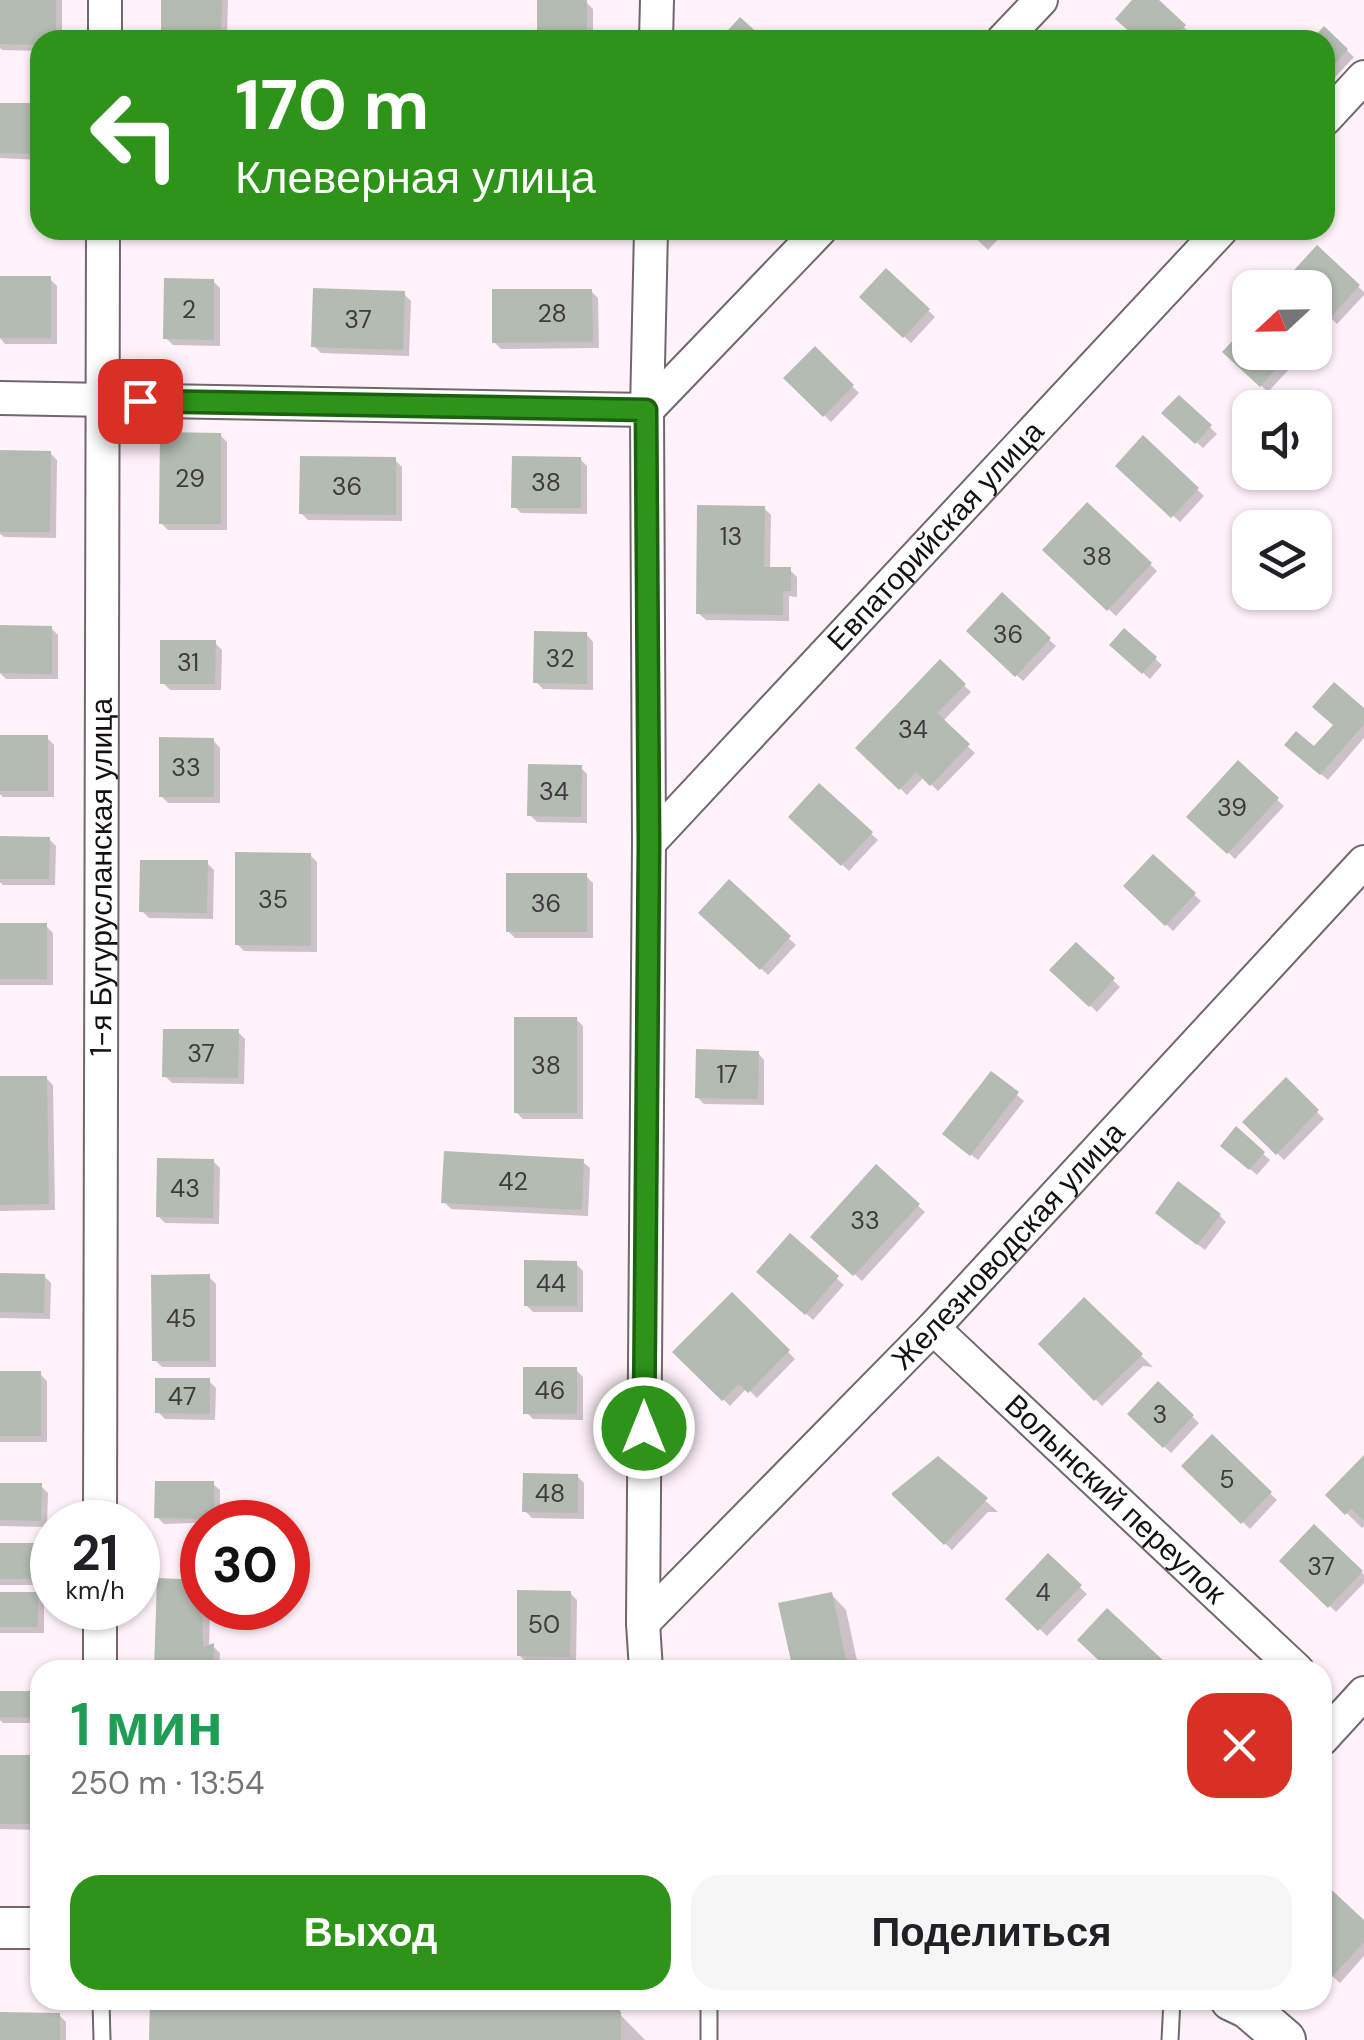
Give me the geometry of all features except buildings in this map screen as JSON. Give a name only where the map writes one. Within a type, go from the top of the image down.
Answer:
[{"type":"street","points":[[105,0],[105,30]]},
{"type":"street","points":[[656,30],[658,0]]},
{"type":"street","points":[[1012,30],[1041,0]]},
{"type":"street","points":[[1335,108],[1364,77]]},
{"type":"street","name":"1-я Бугурусланская улица","points":[[100,1500],[102,240]]},
{"type":"street","points":[[645,1660],[649,844],[646,410],[651,240]]},
{"type":"street","points":[[0,398],[646,410],[810,240]]},
{"type":"street","name":"Евпаторийская улица","points":[[649,844],[1213,240]]},
{"type":"street","name":"Железноводская улица","points":[[643,1623],[932,1328],[1364,862]]},
{"type":"street","name":"Волынский переулок","points":[[932,1328],[1286,1660]]},
{"type":"street","points":[[100,1630],[100,1660]]},
{"type":"street","points":[[0,1928],[30,1928]]},
{"type":"street","points":[[1250,2010],[1285,2040]]},
{"type":"lane","points":[[102,2010],[102,2040]]},
{"type":"lane","points":[[709,2010],[709,2040]]},
{"type":"lane","points":[[1170,2040],[1172,2010]]},
{"type":"route","points":[[140,401],[646,410],[649,844],[644,1428]]}]
